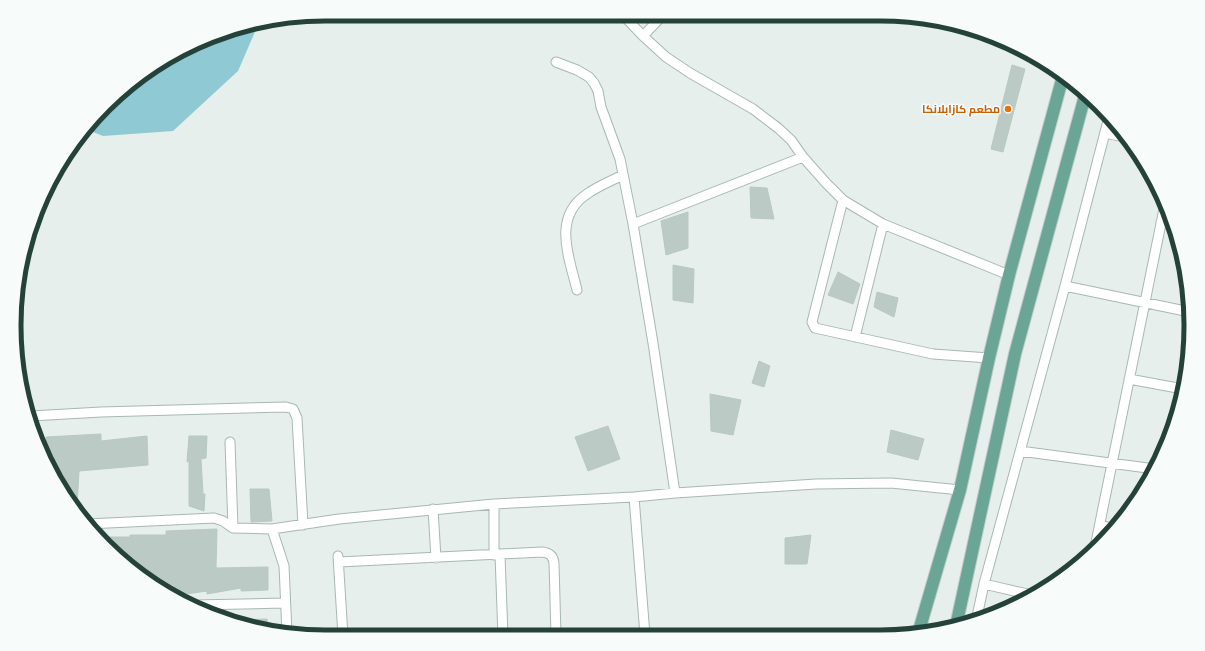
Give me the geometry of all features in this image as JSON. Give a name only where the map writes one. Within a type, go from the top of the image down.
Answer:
[{"type":"main road","points":[[920,627],[960,490],[988,358],[1009,274],[1062,81]]},
{"type":"main road","points":[[957,620],[1015,354],[1084,100]]},
{"type":"street","points":[[629,21],[666,57],[753,109],[778,128],[791,140],[803,157],[843,200],[883,224],[1009,274]]},
{"type":"street","points":[[643,36],[657,21]]},
{"type":"street","points":[[556,62],[577,70],[589,77],[594,83],[598,91],[601,107],[616,146],[633,224],[653,343],[675,493]]},
{"type":"street","points":[[978,614],[984,584],[1066,286],[1107,124]]},
{"type":"street","points":[[1105,133],[1117,136]]},
{"type":"street","points":[[633,224],[803,157]]},
{"type":"street","points":[[577,290],[565,240],[565,224],[575,204],[586,194],[623,175]]},
{"type":"street","points":[[843,200],[812,322],[815,328],[818,330],[933,354],[988,358]]},
{"type":"street","points":[[1097,539],[1163,214]]},
{"type":"street","points":[[1161,222],[1166,223]]},
{"type":"street","points":[[855,337],[883,224]]},
{"type":"street","points":[[1066,286],[1183,310]]},
{"type":"street","points":[[1129,379],[1177,388]]},
{"type":"street","points":[[35,416],[101,412],[271,407],[286,407],[293,409],[297,418],[303,525]]},
{"type":"street","points":[[230,442],[233,528]]},
{"type":"street","points":[[1020,451],[1148,468]]},
{"type":"street","points":[[95,524],[214,518],[233,528],[272,529],[339,519],[433,509],[816,484],[891,483],[960,490]]},
{"type":"street","points":[[634,497],[644,630]]},
{"type":"street","points":[[494,504],[503,630]]},
{"type":"street","points":[[433,509],[436,558]]},
{"type":"street","points":[[1100,525],[1107,527]]},
{"type":"street","points":[[272,529],[284,566],[286,627]]},
{"type":"street","points":[[343,630],[338,559],[436,558],[542,552],[548,553],[553,557],[556,630]]},
{"type":"street","points":[[984,584],[1024,593]]},
{"type":"street","points":[[204,605],[285,603]]},
{"type":"water","points":[[256,29],[238,71],[173,131],[103,136],[91,131],[110,110],[156,72],[191,52],[209,44]]},
{"type":"building","name":"مطعم كازابلانكا","points":[[1012,65],[1025,69],[1003,152],[991,149]]},
{"type":"building","points":[[750,187],[767,188],[774,219],[751,218]]},
{"type":"building","points":[[688,212],[688,248],[666,255],[661,221]]},
{"type":"building","points":[[673,265],[694,269],[693,303],[673,300]]},
{"type":"building","points":[[838,272],[860,284],[853,304],[828,295]]},
{"type":"building","points":[[877,292],[898,298],[894,317],[874,307]]},
{"type":"building","points":[[759,361],[770,366],[764,387],[752,383]]},
{"type":"building","points":[[710,394],[741,400],[733,435],[711,431]]},
{"type":"building","points":[[608,426],[620,459],[588,471],[575,437]]},
{"type":"building","points":[[891,430],[924,439],[918,460],[887,452]]},
{"type":"building","points":[[101,434],[101,441],[147,436],[148,465],[79,471],[77,502],[52,460],[47,450],[46,437]]},
{"type":"building","points":[[189,436],[207,436],[206,458],[201,459],[203,494],[205,494],[204,511],[189,506],[189,461],[187,462]]},
{"type":"building","points":[[250,489],[269,489],[272,521],[251,522]]},
{"type":"building","points":[[217,529],[216,568],[268,567],[268,590],[241,591],[241,588],[207,594],[207,591],[183,594],[156,579],[140,567],[107,537],[130,537],[130,535],[166,535],[166,531]]},
{"type":"building","points":[[811,535],[807,564],[785,564],[785,538]]},
{"type":"building","points":[[267,619],[267,624],[247,620],[246,620]]},
{"type":"place","name":"مطعم كازابلانكا","points":[[1008,109]]}]
